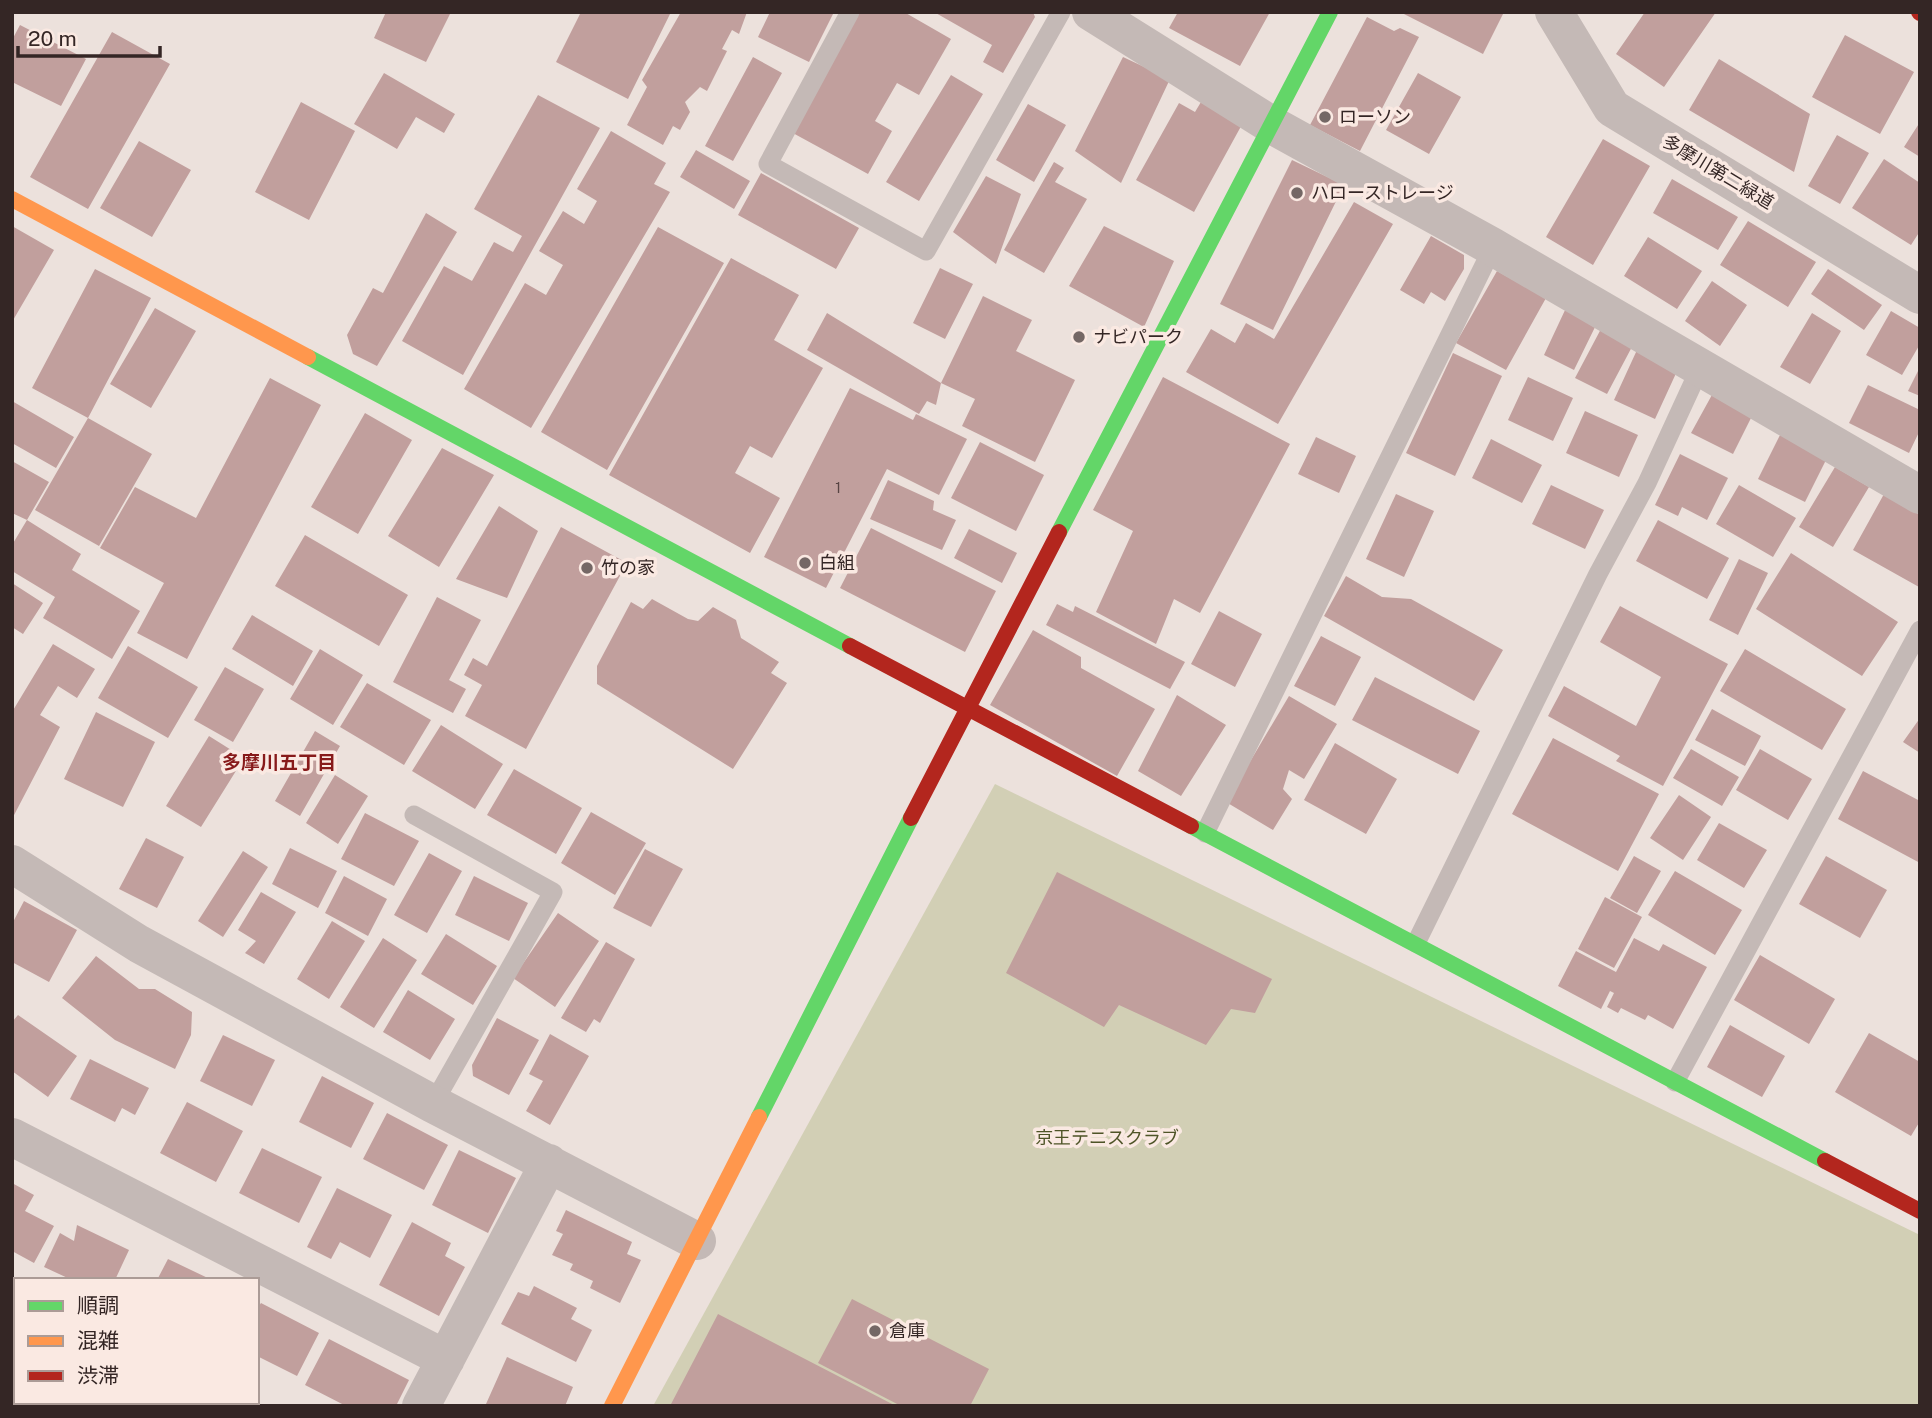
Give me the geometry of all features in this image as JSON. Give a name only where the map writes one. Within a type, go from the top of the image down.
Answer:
[{"type":"street","points":[[1091,12],[1270,124],[1493,247],[1920,495]]},
{"type":"street","points":[[612,1406],[967,708],[1330,12]]},
{"type":"street","name":"多摩川第二緑道","points":[[1554,12],[1612,108],[1920,295]]},
{"type":"street","points":[[12,199],[967,708],[1920,1210]]},
{"type":"street","points":[[12,864],[139,944],[433,1104],[698,1241]]},
{"type":"street","points":[[12,1137],[446,1359]]},
{"type":"street","points":[[421,1406],[549,1163]]},
{"type":"lane","points":[[850,12],[768,164],[926,251],[1061,12]]},
{"type":"lane","points":[[1205,833],[1493,247]]},
{"type":"lane","points":[[1416,943],[1598,574],[1647,483],[1700,368]]},
{"type":"lane","points":[[1675,1082],[1920,629]]},
{"type":"lane","points":[[414,815],[553,892],[433,1104]]},
{"type":"green space","name":"京王テニスクラブ","points":[[995,784],[1920,1235],[1920,1406],[653,1406]]},
{"type":"building","points":[[386,12],[451,12],[426,62],[374,38]]},
{"type":"building","points":[[581,12],[671,12],[628,99],[556,62]]},
{"type":"building","points":[[681,12],[747,12],[739,34],[732,30],[722,49],[727,51],[707,91],[700,87],[685,102],[690,112],[680,130],[673,126],[663,145],[627,125],[647,87],[642,80]]},
{"type":"building","points":[[770,12],[834,12],[809,62],[758,37]]},
{"type":"building","points":[[859,12],[904,12],[951,39],[919,95],[897,83],[875,121],[892,131],[868,174],[791,132]]},
{"type":"building","points":[[934,12],[1033,12],[1035,17],[1003,73],[983,62],[992,45]]},
{"type":"building","points":[[1178,12],[1270,12],[1240,66],[1169,28]]},
{"type":"building","points":[[1400,12],[1504,12],[1483,54]]},
{"type":"building","points":[[1645,12],[1716,12],[1664,87],[1616,54]]},
{"type":"building","points":[[1367,17],[1394,31],[1400,28],[1419,37],[1360,151],[1310,125]]},
{"type":"building","points":[[20,25],[86,59],[61,106],[12,82],[12,40]]},
{"type":"building","points":[[112,32],[170,64],[88,209],[30,177]]},
{"type":"building","points":[[1845,35],[1914,72],[1880,134],[1812,97]]},
{"type":"building","points":[[753,57],[782,73],[733,161],[705,146]]},
{"type":"building","points":[[1123,57],[1170,79],[1121,183],[1075,151]]},
{"type":"building","points":[[1719,59],[1810,114],[1794,172],[1689,110]]},
{"type":"building","points":[[384,73],[455,114],[444,133],[416,117],[397,149],[354,124]]},
{"type":"building","points":[[1418,73],[1461,97],[1429,154],[1386,130]]},
{"type":"building","points":[[951,75],[983,94],[919,201],[886,182]]},
{"type":"building","points":[[538,95],[600,128],[463,375],[402,341],[444,266],[472,281],[494,242],[513,252],[522,236],[474,209]]},
{"type":"building","points":[[1204,97],[1245,119],[1194,212],[1136,180],[1179,103],[1195,112]]},
{"type":"building","points":[[301,102],[355,131],[309,220],[255,192]]},
{"type":"building","points":[[1028,104],[1066,125],[1034,182],[996,160]]},
{"type":"building","points":[[1920,122],[1920,157],[1904,147]]},
{"type":"building","points":[[611,131],[666,163],[654,184],[670,192],[531,428],[464,389],[525,283],[546,295],[563,265],[539,251],[563,211],[584,224],[597,201],[577,189]]},
{"type":"building","points":[[1837,135],[1869,153],[1840,204],[1808,186]]},
{"type":"building","points":[[1603,139],[1650,166],[1593,265],[1546,237]]},
{"type":"building","points":[[139,141],[191,170],[152,237],[100,208]]},
{"type":"building","points":[[696,150],[750,181],[734,209],[680,177]]},
{"type":"building","points":[[1884,159],[1920,183],[1920,231],[1911,245],[1852,208]]},
{"type":"building","points":[[1292,160],[1344,185],[1273,330],[1220,304]]},
{"type":"building","points":[[1054,162],[1064,168],[1055,182],[1087,199],[1044,273],[1004,250]]},
{"type":"building","points":[[761,173],[859,228],[836,269],[738,215]]},
{"type":"building","points":[[986,176],[1021,194],[996,264],[953,232]]},
{"type":"building","points":[[1672,179],[1738,217],[1718,250],[1653,213]]},
{"type":"building","points":[[1354,202],[1393,224],[1278,424],[1186,372],[1211,329],[1235,343],[1246,323],[1274,339]]},
{"type":"building","points":[[426,213],[457,232],[377,366],[353,354],[347,335],[373,288],[383,293]]},
{"type":"building","points":[[1748,221],[1816,262],[1788,307],[1720,265]]},
{"type":"building","points":[[12,226],[54,250],[12,322]]},
{"type":"building","points":[[1104,226],[1174,261],[1144,327],[1069,286]]},
{"type":"building","points":[[658,227],[724,263],[607,470],[541,432]]},
{"type":"building","points":[[1431,236],[1464,255],[1464,269],[1445,301],[1431,292],[1424,304],[1400,290]]},
{"type":"building","points":[[1648,237],[1702,271],[1677,309],[1624,276]]},
{"type":"building","points":[[731,258],[799,295],[774,340],[823,368],[772,458],[750,446],[735,473],[780,498],[750,553],[609,475]]},
{"type":"building","points":[[940,268],[973,284],[945,339],[913,323]]},
{"type":"building","points":[[95,269],[151,298],[88,418],[32,388]]},
{"type":"building","points":[[1828,269],[1882,305],[1864,330],[1811,294]]},
{"type":"building","points":[[1497,271],[1546,298],[1506,370],[1456,343]]},
{"type":"building","points":[[1712,281],[1747,305],[1720,346],[1685,321]]},
{"type":"building","points":[[983,296],[1032,320],[1016,351],[1075,380],[1035,462],[962,426],[975,399],[941,383]]},
{"type":"building","points":[[155,308],[196,331],[151,408],[110,384]]},
{"type":"building","points":[[1566,308],[1597,323],[1574,370],[1544,355]]},
{"type":"building","points":[[1891,311],[1920,328],[1920,344],[1902,375],[1866,355]]},
{"type":"building","points":[[827,313],[941,383],[936,405],[927,401],[919,414],[807,350]]},
{"type":"building","points":[[1812,313],[1841,331],[1810,384],[1780,367]]},
{"type":"building","points":[[1602,327],[1634,343],[1607,394],[1575,378]]},
{"type":"building","points":[[1637,350],[1678,369],[1655,419],[1614,400]]},
{"type":"building","points":[[1453,353],[1502,376],[1455,476],[1406,453]]},
{"type":"building","points":[[1920,367],[1920,396],[1908,391]]},
{"type":"building","points":[[1163,377],[1290,444],[1200,613],[1174,599],[1156,644],[1096,612],[1133,531],[1093,510]]},
{"type":"building","points":[[1528,377],[1573,398],[1553,441],[1508,420]]},
{"type":"building","points":[[270,378],[321,405],[187,659],[137,633],[164,583],[100,548],[135,487],[196,518]]},
{"type":"building","points":[[1868,385],[1920,410],[1920,430],[1909,453],[1849,423]]},
{"type":"building","points":[[850,388],[913,420],[916,414],[967,439],[939,495],[887,469],[826,588],[764,557]]},
{"type":"building","points":[[1713,393],[1753,414],[1733,454],[1691,433]]},
{"type":"building","points":[[12,401],[74,437],[56,468],[12,443]]},
{"type":"building","points":[[1585,411],[1638,435],[1619,477],[1566,453]]},
{"type":"building","points":[[365,413],[412,440],[358,534],[311,507]]},
{"type":"building","points":[[88,418],[152,454],[99,546],[35,510]]},
{"type":"building","points":[[1781,433],[1828,456],[1805,502],[1758,479]]},
{"type":"building","points":[[1316,437],[1356,456],[1339,493],[1298,474]]},
{"type":"building","points":[[1491,439],[1542,465],[1522,503],[1472,478]]},
{"type":"building","points":[[980,442],[1044,475],[1016,531],[951,498]]},
{"type":"building","points":[[442,448],[494,475],[439,567],[388,536]]},
{"type":"building","points":[[1680,454],[1728,478],[1707,520],[1682,507],[1678,516],[1655,505]]},
{"type":"building","points":[[12,461],[49,482],[27,520],[12,513]]},
{"type":"building","points":[[1835,467],[1869,487],[1833,547],[1799,527]]},
{"type":"building","points":[[888,480],[934,501],[933,510],[956,520],[942,550],[870,519]]},
{"type":"building","points":[[1551,485],[1604,510],[1585,549],[1532,524]]},
{"type":"building","points":[[1739,485],[1796,518],[1773,557],[1716,524]]},
{"type":"building","points":[[1396,494],[1434,511],[1404,577],[1366,559]]},
{"type":"building","points":[[1884,494],[1920,515],[1919,587],[1853,550]]},
{"type":"building","points":[[499,506],[538,531],[507,598],[456,579]]},
{"type":"building","points":[[27,520],[81,554],[72,570],[140,611],[112,659],[43,618],[55,597],[12,571],[12,545]]},
{"type":"building","points":[[1658,520],[1729,558],[1707,599],[1636,561]]},
{"type":"building","points":[[561,527],[627,563],[526,749],[465,716],[482,685],[464,675],[473,658],[487,666]]},
{"type":"building","points":[[871,528],[996,591],[965,652],[840,588]]},
{"type":"building","points":[[969,529],[1017,553],[1002,583],[954,558]]},
{"type":"building","points":[[305,535],[408,595],[379,646],[275,586]]},
{"type":"building","points":[[1791,553],[1898,622],[1862,676],[1756,609]]},
{"type":"building","points":[[1739,559],[1768,573],[1738,635],[1709,620]]},
{"type":"building","points":[[1346,576],[1382,597],[1411,599],[1503,650],[1474,701],[1324,616]]},
{"type":"building","points":[[12,583],[43,603],[23,634],[12,627]]},
{"type":"building","points":[[437,597],[481,620],[449,680],[466,689],[453,713],[393,682]]},
{"type":"building","points":[[652,599],[688,619],[698,621],[713,607],[736,620],[741,638],[779,662],[771,673],[787,683],[733,769],[597,684],[597,666],[631,602],[643,609]]},
{"type":"building","points":[[1057,604],[1073,612],[1075,606],[1185,662],[1170,689],[1046,625]]},
{"type":"building","points":[[1620,606],[1728,664],[1663,786],[1616,761],[1620,756],[1548,716],[1564,686],[1636,726],[1661,677],[1600,642]]},
{"type":"building","points":[[1219,611],[1262,634],[1235,687],[1191,664]]},
{"type":"building","points":[[252,615],[313,651],[293,686],[232,649]]},
{"type":"building","points":[[1033,630],[1081,657],[1081,668],[1155,709],[1117,776],[990,705]]},
{"type":"building","points":[[1321,636],[1361,657],[1335,706],[1294,686]]},
{"type":"building","points":[[53,644],[95,669],[77,698],[58,686],[40,715],[60,727],[12,819],[12,712]]},
{"type":"building","points":[[128,646],[198,687],[168,738],[98,698]]},
{"type":"building","points":[[320,649],[363,675],[333,725],[290,699]]},
{"type":"building","points":[[1745,649],[1846,709],[1822,750],[1720,691]]},
{"type":"building","points":[[225,667],[264,689],[233,742],[194,720]]},
{"type":"building","points":[[1375,677],[1480,731],[1458,774],[1352,720]]},
{"type":"building","points":[[367,683],[431,720],[404,765],[340,727]]},
{"type":"building","points":[[1177,695],[1226,725],[1181,796],[1138,771]]},
{"type":"building","points":[[1289,696],[1337,724],[1304,779],[1289,770],[1283,789],[1292,799],[1273,830],[1226,802]]},
{"type":"building","points":[[1712,709],[1761,736],[1745,766],[1695,740]]},
{"type":"building","points":[[96,712],[155,742],[123,807],[64,779]]},
{"type":"building","points":[[1920,718],[1920,753],[1903,742]]},
{"type":"building","points":[[441,725],[503,764],[475,809],[412,771]]},
{"type":"building","points":[[315,731],[340,746],[300,816],[275,801]]},
{"type":"building","points":[[209,736],[244,758],[201,827],[166,806]]},
{"type":"building","points":[[1553,738],[1659,794],[1618,871],[1512,814]]},
{"type":"building","points":[[1335,743],[1397,779],[1366,834],[1304,800]]},
{"type":"building","points":[[1691,749],[1739,777],[1722,806],[1673,778]]},
{"type":"building","points":[[1760,749],[1812,779],[1788,820],[1736,790]]},
{"type":"building","points":[[514,769],[582,808],[556,854],[487,815]]},
{"type":"building","points":[[1863,771],[1920,801],[1920,863],[1838,819]]},
{"type":"building","points":[[335,775],[368,796],[338,844],[306,823]]},
{"type":"building","points":[[1679,795],[1711,817],[1683,860],[1650,838]]},
{"type":"building","points":[[591,812],[646,843],[615,895],[561,863]]},
{"type":"building","points":[[365,813],[419,841],[394,886],[341,859]]},
{"type":"building","points":[[1719,823],[1767,850],[1744,888],[1697,860]]},
{"type":"building","points":[[146,838],[184,857],[157,908],[119,889]]},
{"type":"building","points":[[290,848],[337,871],[318,908],[272,884]]},
{"type":"building","points":[[645,849],[683,869],[651,927],[613,908]]},
{"type":"building","points":[[243,851],[268,867],[223,937],[198,921]]},
{"type":"building","points":[[429,853],[462,871],[427,933],[394,915]]},
{"type":"building","points":[[1634,856],[1661,871],[1637,913],[1610,898]]},
{"type":"building","points":[[1826,856],[1887,890],[1860,938],[1799,904]]},
{"type":"building","points":[[1675,871],[1742,910],[1715,955],[1648,915]]},
{"type":"building","points":[[1057,872],[1272,979],[1255,1013],[1231,1009],[1206,1045],[1119,1005],[1104,1027],[1006,973]]},
{"type":"building","points":[[344,876],[387,899],[368,936],[325,913]]},
{"type":"building","points":[[474,876],[528,903],[509,941],[455,915]]},
{"type":"building","points":[[261,892],[296,912],[264,964],[245,953],[256,941],[238,930]]},
{"type":"building","points":[[1605,897],[1642,917],[1614,968],[1578,949]]},
{"type":"building","points":[[24,901],[77,930],[49,982],[12,962],[12,924]]},
{"type":"building","points":[[558,913],[599,941],[555,1007],[513,978]]},
{"type":"building","points":[[332,921],[365,941],[329,999],[297,979]]},
{"type":"building","points":[[446,934],[497,966],[473,1005],[421,974]]},
{"type":"building","points":[[383,938],[417,960],[374,1028],[340,1007]]},
{"type":"building","points":[[1634,938],[1659,951],[1663,944],[1707,967],[1673,1029],[1648,1015],[1645,1020],[1621,1008],[1618,1013],[1607,1007],[1614,993],[1610,991],[1601,1009],[1558,986],[1576,951],[1616,972]]},
{"type":"building","points":[[606,942],[635,959],[600,1023],[594,1019],[586,1032],[561,1018]]},
{"type":"building","points":[[1760,955],[1835,999],[1809,1044],[1734,1000]]},
{"type":"building","points":[[96,956],[139,989],[155,989],[192,1012],[191,1035],[175,1069],[115,1040],[62,998]]},
{"type":"building","points":[[408,990],[455,1019],[430,1060],[383,1032]]},
{"type":"building","points":[[18,1015],[77,1056],[48,1097],[12,1071],[12,1022]]},
{"type":"building","points":[[497,1018],[539,1040],[509,1095],[473,1076],[472,1065]]},
{"type":"building","points":[[1730,1025],[1785,1056],[1762,1097],[1707,1067]]},
{"type":"building","points":[[1869,1033],[1920,1062],[1920,1121],[1911,1136],[1835,1092]]},
{"type":"building","points":[[550,1034],[589,1056],[550,1125],[526,1111],[543,1081],[529,1074]]},
{"type":"building","points":[[223,1035],[275,1060],[252,1106],[200,1081]]},
{"type":"building","points":[[90,1059],[149,1088],[135,1115],[122,1108],[115,1122],[70,1099]]},
{"type":"building","points":[[322,1076],[374,1103],[351,1148],[299,1122]]},
{"type":"building","points":[[187,1102],[243,1131],[216,1182],[160,1153]]},
{"type":"building","points":[[387,1113],[448,1145],[424,1190],[363,1159]]},
{"type":"building","points":[[262,1148],[322,1177],[299,1223],[239,1193]]},
{"type":"building","points":[[459,1150],[516,1178],[488,1233],[432,1205]]},
{"type":"building","points":[[12,1183],[34,1195],[25,1211],[54,1226],[34,1263],[12,1251]]},
{"type":"building","points":[[337,1188],[392,1215],[370,1258],[340,1242],[331,1259],[307,1247]]},
{"type":"building","points":[[566,1210],[632,1242],[627,1254],[641,1260],[620,1303],[590,1288],[593,1281],[570,1270],[573,1264],[552,1255],[563,1234],[556,1231]]},
{"type":"building","points":[[412,1222],[451,1243],[445,1256],[465,1267],[439,1316],[379,1285]]},
{"type":"building","points":[[77,1225],[129,1250],[116,1278],[68,1278],[44,1267],[60,1233],[74,1241]]},
{"type":"building","points":[[168,1259],[208,1278],[158,1278]]},
{"type":"building","points":[[534,1286],[577,1308],[571,1319],[592,1330],[576,1362],[501,1324],[518,1292],[529,1296]]},
{"type":"building","name":"倉庫","points":[[852,1299],[989,1369],[970,1406],[901,1406],[818,1363]]},
{"type":"building","points":[[261,1303],[319,1333],[297,1376],[259,1357]]},
{"type":"building","points":[[14,1310],[14,1349],[12,1348]]},
{"type":"building","points":[[718,1314],[896,1406],[670,1406]]},
{"type":"building","points":[[329,1339],[409,1380],[396,1406],[346,1406],[305,1385]]},
{"type":"building","points":[[507,1357],[573,1387],[565,1406],[486,1404]]},
{"type":"building","points":[[182,1404],[249,1404],[248,1406],[181,1406]]},
{"type":"traffic: fast","points":[[1059,532],[1330,12]]},
{"type":"traffic: fast","points":[[308,357],[850,646]]},
{"type":"traffic: fast","points":[[759,1117],[911,818]]},
{"type":"traffic: fast","points":[[1191,826],[1825,1161]]},
{"type":"traffic: slow","points":[[12,199],[308,357]]},
{"type":"traffic: slow","points":[[612,1406],[759,1117]]},
{"type":"traffic: jam","points":[[911,818],[1059,532]]},
{"type":"traffic: jam","points":[[850,646],[1191,826]]},
{"type":"traffic: jam","points":[[1825,1161],[1920,1211]]},
{"type":"place","name":"ローソン","points":[[1325,117]]},
{"type":"place","name":"ハローストレージ","points":[[1297,193]]},
{"type":"place","name":"ナビパーク","points":[[1079,337]]},
{"type":"place","name":"白組","points":[[805,563]]},
{"type":"place","name":"竹の家","points":[[587,568]]},
{"type":"place","name":"倉庫","points":[[875,1331]]},
{"type":"district","name":"多摩川五丁目","points":[[279,762]]}]
